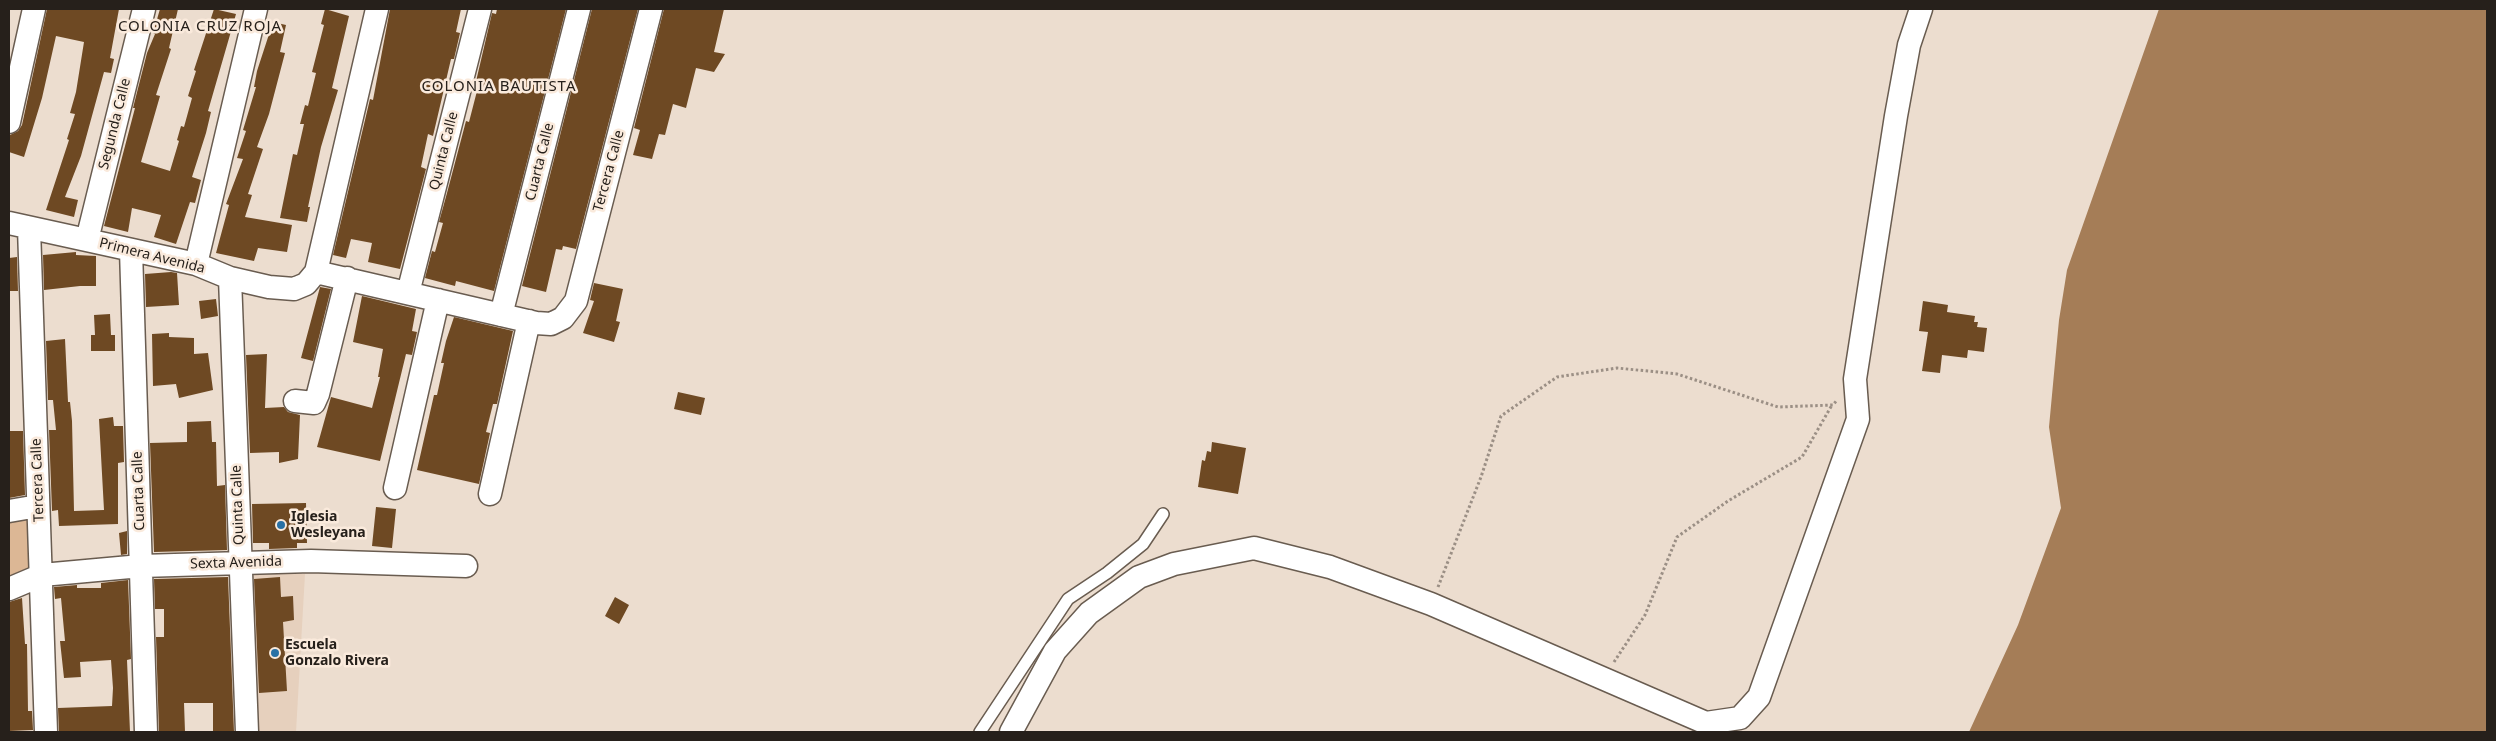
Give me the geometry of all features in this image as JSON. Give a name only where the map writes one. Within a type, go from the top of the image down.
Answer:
[{"type":"street","points":[[9,122],[34,9]]},
{"type":"street","name":"Segunda Calle","points":[[86,240],[144,9]]},
{"type":"street","points":[[196,264],[256,9]]},
{"type":"street","points":[[377,9],[316,272],[501,315],[540,322],[490,494]]},
{"type":"street","name":"Quinta Calle","points":[[408,293],[480,9]]},
{"type":"street","name":"Cuarta Calle","points":[[501,315],[578,9]]},
{"type":"street","name":"Tercera Calle","points":[[540,322],[563,318],[576,301],[651,9]]},
{"type":"street","points":[[1011,732],[1055,651],[1090,613],[1139,578],[1174,564],[1254,548],[1330,567],[1431,604],[1706,723],[1740,718],[1759,697],[1858,419],[1855,379],[1896,116],[1909,45],[1921,9]]},
{"type":"street","name":"Primera Avenida","points":[[19,226],[196,264],[230,278],[269,287],[294,289],[306,284],[316,272]]},
{"type":"street","name":"Tercera Calle","points":[[19,226],[42,575],[46,732]]},
{"type":"street","name":"Cuarta Calle","points":[[131,250],[146,732]]},
{"type":"street","name":"Quinta Calle","points":[[230,278],[247,732]]},
{"type":"street","points":[[296,401],[314,403],[318,394],[346,278]]},
{"type":"street","points":[[395,488],[438,300]]},
{"type":"street","points":[[9,511],[38,506]]},
{"type":"street","name":"Sexta Avenida","points":[[9,589],[42,575],[141,566],[311,560],[466,566]]},
{"type":"lane","points":[[980,732],[1068,599],[1107,573],[1143,544],[1163,514]]},
{"type":"path","points":[[1431,604],[1481,477],[1501,416],[1557,376],[1617,368],[1660,372],[1677,374],[1778,407],[1833,405]]},
{"type":"path","points":[[1584,670],[1614,662],[1646,615],[1677,538],[1728,501],[1802,457],[1833,405],[1855,379]]},
{"type":"shaded area","points":[[2159,9],[2487,9],[2487,732],[1969,732],[2018,625],[2061,508],[2049,427],[2059,320],[2067,270]]},
{"type":"shaded area","points":[[28,514],[31,566],[9,579],[9,516]]},
{"type":"shaded area","name":"Escuela Gonzalo Rivera","points":[[246,573],[305,574],[296,732],[255,732]]},
{"type":"building","points":[[47,9],[119,9],[110,58],[114,59],[111,73],[104,72],[81,156],[65,197],[78,200],[74,217],[46,210],[69,140],[67,139],[75,114],[70,113],[76,92],[84,42],[56,36],[42,98],[24,157],[9,152],[10,135],[18,131],[22,125]]},
{"type":"building","points":[[160,9],[178,9],[169,48],[171,49],[156,95],[160,96],[141,162],[170,171],[179,141],[177,140],[181,126],[184,127],[192,98],[188,96],[196,71],[194,70],[214,9],[236,14],[208,111],[211,112],[206,133],[192,177],[201,180],[195,203],[190,202],[176,244],[154,237],[161,215],[132,208],[128,232],[104,226],[135,108],[133,108],[147,53],[155,34],[153,33]]},
{"type":"building","points":[[325,9],[349,16],[332,88],[338,90],[321,147],[308,207],[310,207],[307,222],[280,218],[293,154],[297,155],[304,124],[300,124],[305,105],[308,106],[316,73],[312,72],[324,25],[321,24]]},
{"type":"building","points":[[390,9],[461,9],[456,32],[460,33],[454,59],[451,59],[433,136],[428,134],[421,167],[426,169],[400,269],[368,262],[372,243],[351,239],[346,258],[333,255],[370,99],[373,100]]},
{"type":"building","points":[[497,9],[566,9],[494,291],[456,281],[455,286],[425,278],[432,251],[435,252],[443,223],[439,222],[466,121],[469,122],[477,91],[474,90],[492,13],[496,14]]},
{"type":"building","points":[[592,9],[638,9],[576,249],[563,246],[562,250],[556,249],[546,292],[522,286]]},
{"type":"building","points":[[664,9],[724,9],[714,52],[725,54],[714,72],[696,68],[686,108],[673,104],[665,135],[659,134],[652,159],[633,155],[640,130],[634,128]]},
{"type":"building","points":[[273,22],[286,25],[280,52],[285,53],[269,114],[257,147],[263,149],[248,194],[252,195],[245,217],[292,225],[287,252],[258,248],[254,261],[216,253],[229,205],[226,204],[243,159],[237,158],[246,131],[243,130],[256,87],[254,87],[257,71]]},
{"type":"building","points":[[76,252],[76,255],[96,256],[96,286],[44,290],[43,255]]},
{"type":"building","points":[[17,257],[18,291],[9,291],[9,258]]},
{"type":"building","points":[[177,273],[179,305],[146,307],[145,274]]},
{"type":"building","points":[[594,283],[623,289],[616,321],[620,322],[614,342],[583,333],[594,301],[590,300]]},
{"type":"building","points":[[320,287],[331,289],[313,361],[301,358]]},
{"type":"building","points":[[362,296],[416,309],[412,331],[417,332],[412,355],[406,354],[380,461],[317,447],[331,397],[372,408],[380,377],[378,377],[383,349],[353,342]]},
{"type":"building","points":[[216,299],[218,316],[201,319],[199,301]]},
{"type":"building","points":[[1923,301],[1948,305],[1947,312],[1975,316],[1974,322],[1978,322],[1977,327],[1987,328],[1984,352],[1968,350],[1967,358],[1942,355],[1940,373],[1922,371],[1928,332],[1919,331]]},
{"type":"building","points":[[110,314],[111,335],[115,335],[115,351],[91,351],[91,335],[95,335],[94,315]]},
{"type":"building","points":[[454,317],[513,331],[497,404],[493,404],[486,432],[490,433],[479,484],[417,470],[434,395],[437,395],[444,363],[441,363],[446,341]]},
{"type":"building","points":[[169,333],[169,337],[194,338],[194,354],[208,353],[213,390],[179,398],[176,384],[153,386],[152,334]]},
{"type":"building","points":[[65,339],[68,402],[70,402],[72,421],[74,511],[104,510],[99,419],[113,417],[114,426],[123,426],[124,462],[118,463],[118,524],[59,526],[58,510],[52,511],[49,430],[56,430],[53,400],[48,400],[46,341]]},
{"type":"building","points":[[267,354],[265,408],[284,407],[288,412],[300,415],[298,459],[279,463],[279,452],[250,453],[246,355]]},
{"type":"building","points":[[678,392],[705,398],[701,415],[674,409]]},
{"type":"building","points":[[211,421],[212,442],[216,442],[217,486],[225,485],[227,550],[154,552],[150,443],[187,442],[187,422]]},
{"type":"building","points":[[9,431],[23,431],[25,495],[9,498]]},
{"type":"building","points":[[1212,442],[1246,448],[1238,494],[1198,487],[1202,460],[1205,461],[1207,451],[1211,452]]},
{"type":"building","points":[[306,503],[307,543],[297,543],[297,548],[269,549],[269,543],[253,543],[252,504]]},
{"type":"building","points":[[376,507],[396,509],[392,548],[372,546]]},
{"type":"building","points":[[127,531],[127,554],[121,555],[119,533]]},
{"type":"building","points":[[228,577],[234,732],[213,732],[213,703],[184,703],[185,732],[159,732],[156,637],[164,637],[164,609],[155,609],[154,579]]},
{"type":"building","points":[[280,577],[281,597],[293,596],[294,620],[283,622],[287,691],[259,693],[254,579]]},
{"type":"building","points":[[128,580],[131,659],[127,660],[130,732],[59,732],[58,708],[112,706],[113,688],[111,660],[80,662],[81,677],[64,678],[60,641],[65,641],[61,598],[55,599],[54,587],[77,585],[77,588],[101,588],[101,583]]},
{"type":"building","points":[[615,597],[629,605],[619,624],[605,616]]},
{"type":"building","points":[[22,598],[25,644],[27,644],[28,711],[32,711],[33,730],[9,731],[9,602]]},
{"type":"place","name":"Iglesia Wesleyana","points":[[281,525]]},
{"type":"place","name":"Escuela Gonzalo Rivera","points":[[275,653]]},
{"type":"district","name":"COLONIA CRUZ ROJA","points":[[200,27]]},
{"type":"district","name":"COLONIA BAUTISTA","points":[[499,87]]}]
